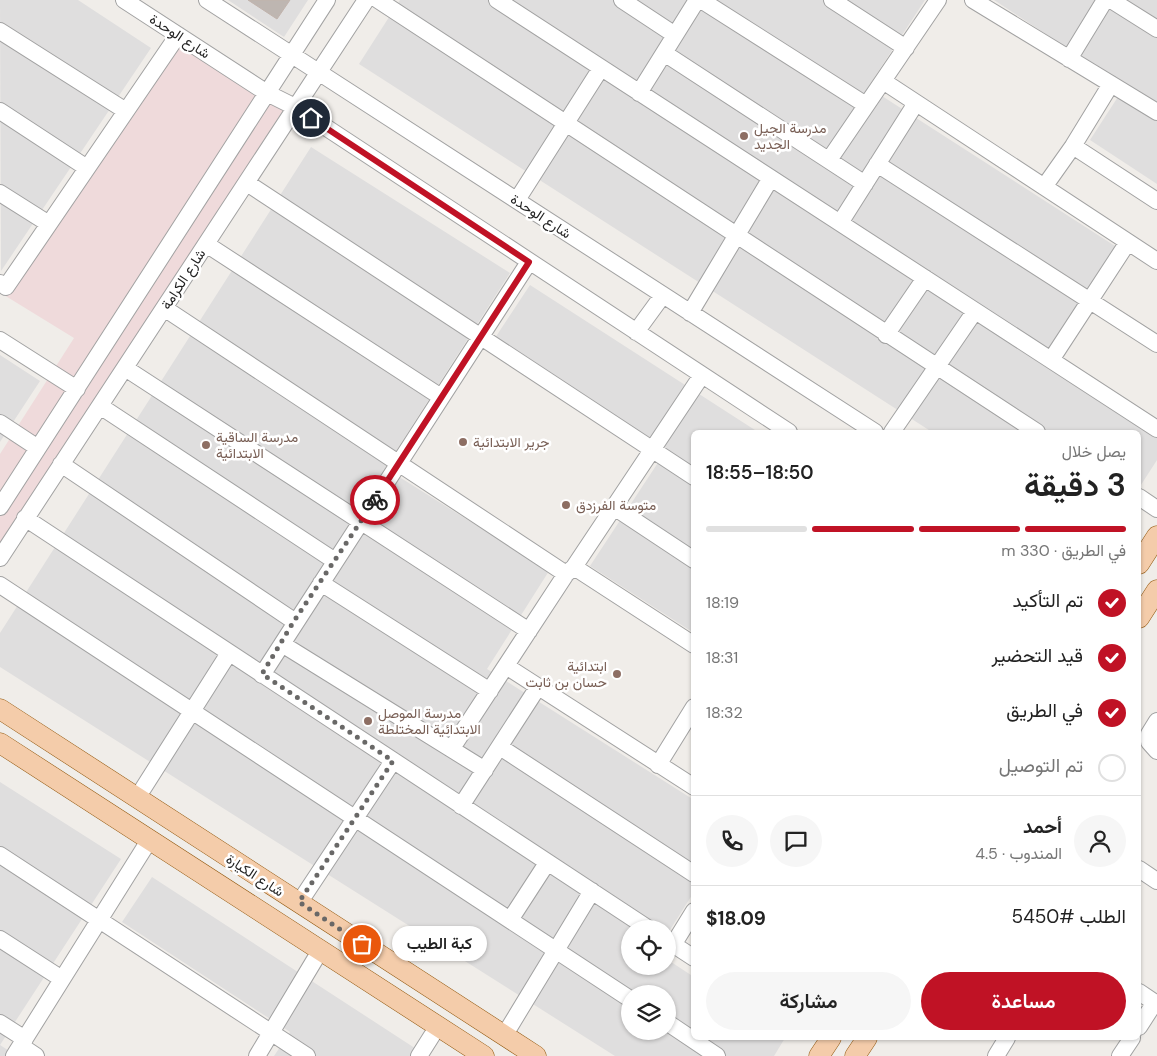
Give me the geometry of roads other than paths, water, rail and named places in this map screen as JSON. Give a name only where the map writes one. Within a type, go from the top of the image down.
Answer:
[{"type":"main road","points":[[1141,561],[1157,536]]},
{"type":"main road","points":[[1141,615],[1157,590]]},
{"type":"main road","name":"شارع الكيارة","points":[[0,709],[536,1056]]},
{"type":"main road","name":"شارع الكيارة","points":[[0,743],[484,1056]]},
{"type":"main road","points":[[264,913],[278,890]]},
{"type":"main road","points":[[855,1056],[866,1040]]},
{"type":"street","name":"شارع الوحدة","points":[[124,0],[267,93],[295,107],[786,430]]},
{"type":"street","name":"شارع الوحدة","points":[[207,0],[872,430]]},
{"type":"street","points":[[0,506],[327,0]]},
{"type":"street","name":"شارع الكرامة","points":[[0,558],[295,107],[320,73],[366,0]]},
{"type":"street","points":[[378,0],[936,368],[1034,430]]},
{"type":"street","points":[[496,0],[1157,429]]},
{"type":"street","points":[[622,0],[675,35]]},
{"type":"street","points":[[639,93],[699,0],[866,106]]},
{"type":"street","points":[[832,0],[906,48]]},
{"type":"street","points":[[829,160],[938,0]]},
{"type":"street","points":[[973,0],[1157,112]]},
{"type":"street","points":[[1069,59],[1105,0]]},
{"type":"street","points":[[1111,0],[1155,23]]},
{"type":"street","points":[[0,31],[126,111]]},
{"type":"street","points":[[0,283],[6,287],[178,35]]},
{"type":"street","points":[[664,53],[864,184]]},
{"type":"street","points":[[516,200],[601,68]]},
{"type":"street","points":[[883,81],[1157,261]]},
{"type":"street","points":[[1044,187],[1073,146],[1111,84]]},
{"type":"street","points":[[840,223],[916,102]]},
{"type":"street","points":[[0,111],[87,168]]},
{"type":"street","points":[[1073,146],[1157,201]]},
{"type":"street","points":[[877,164],[1157,344]]},
{"type":"street","points":[[690,313],[771,178]]},
{"type":"street","points":[[246,183],[691,475]]},
{"type":"street","points":[[0,193],[49,224]]},
{"type":"street","points":[[1051,360],[1128,242]]},
{"type":"street","points":[[206,244],[441,397]]},
{"type":"street","points":[[262,674],[282,644],[294,621],[361,522],[529,262]]},
{"type":"street","points":[[886,335],[925,278]]},
{"type":"street","points":[[636,332],[663,295]]},
{"type":"street","points":[[164,308],[398,463],[570,570],[691,640]]},
{"type":"street","points":[[893,430],[975,311]]},
{"type":"street","points":[[0,340],[77,388]]},
{"type":"street","points":[[125,368],[528,631]]},
{"type":"street","points":[[452,748],[528,631],[702,375]]},
{"type":"street","points":[[100,406],[335,561]]},
{"type":"street","points":[[0,423],[38,448]]},
{"type":"street","points":[[61,464],[294,621]]},
{"type":"street","points":[[1141,498],[1157,509]]},
{"type":"street","points":[[614,507],[691,558]]},
{"type":"street","points":[[25,518],[635,920]]},
{"type":"street","points":[[321,583],[490,691]]},
{"type":"street","points":[[0,585],[621,993]]},
{"type":"street","points":[[282,644],[485,770]]},
{"type":"street","points":[[137,798],[229,653]]},
{"type":"street","points":[[506,666],[691,785]]},
{"type":"street","points":[[461,806],[538,687]]},
{"type":"street","points":[[658,765],[688,732],[691,720]]},
{"type":"street","points":[[1157,722],[1149,734],[1148,742],[1157,751]]},
{"type":"street","points":[[500,747],[691,872]]},
{"type":"street","points":[[299,902],[393,761]]},
{"type":"street","points":[[20,1047],[150,839]]},
{"type":"street","points":[[0,855],[307,1056]]},
{"type":"street","points":[[510,920],[547,863]]},
{"type":"street","points":[[1141,870],[1157,881]]},
{"type":"street","points":[[504,1036],[592,892]]},
{"type":"street","points":[[676,935],[691,916]]},
{"type":"street","points":[[0,939],[62,979]]},
{"type":"street","points":[[676,947],[691,956]]},
{"type":"street","points":[[257,1056],[320,950]]},
{"type":"street","points":[[1141,993],[1156,1003],[1141,1024]]},
{"type":"street","points":[[0,1023],[20,1047],[36,1056]]},
{"type":"street","points":[[419,1056],[438,1026]]},
{"type":"street","points":[[676,1029],[691,1039]]},
{"type":"street","points":[[692,1040],[717,1056]]},
{"type":"street","points":[[996,1056],[1006,1040]]},
{"type":"street","points":[[1123,1055],[1131,1040]]},
{"type":"place","name":"مدرسة الجيل الجديد","points":[[744,136]]},
{"type":"place","name":"جرير الابتدائية","points":[[463,442]]},
{"type":"place","name":"مدرسة الساقية الابتدائية","points":[[206,445]]},
{"type":"place","name":"متوسة الفرزدق","points":[[566,505]]},
{"type":"place","name":"ابتدائية حسان بن ثابت","points":[[617,674]]},
{"type":"place","name":"مدرسة الموصل الابتدائية المختلطة","points":[[368,721]]},
{"type":"place","name":"كبة الطيب","points":[[362,944]]}]
